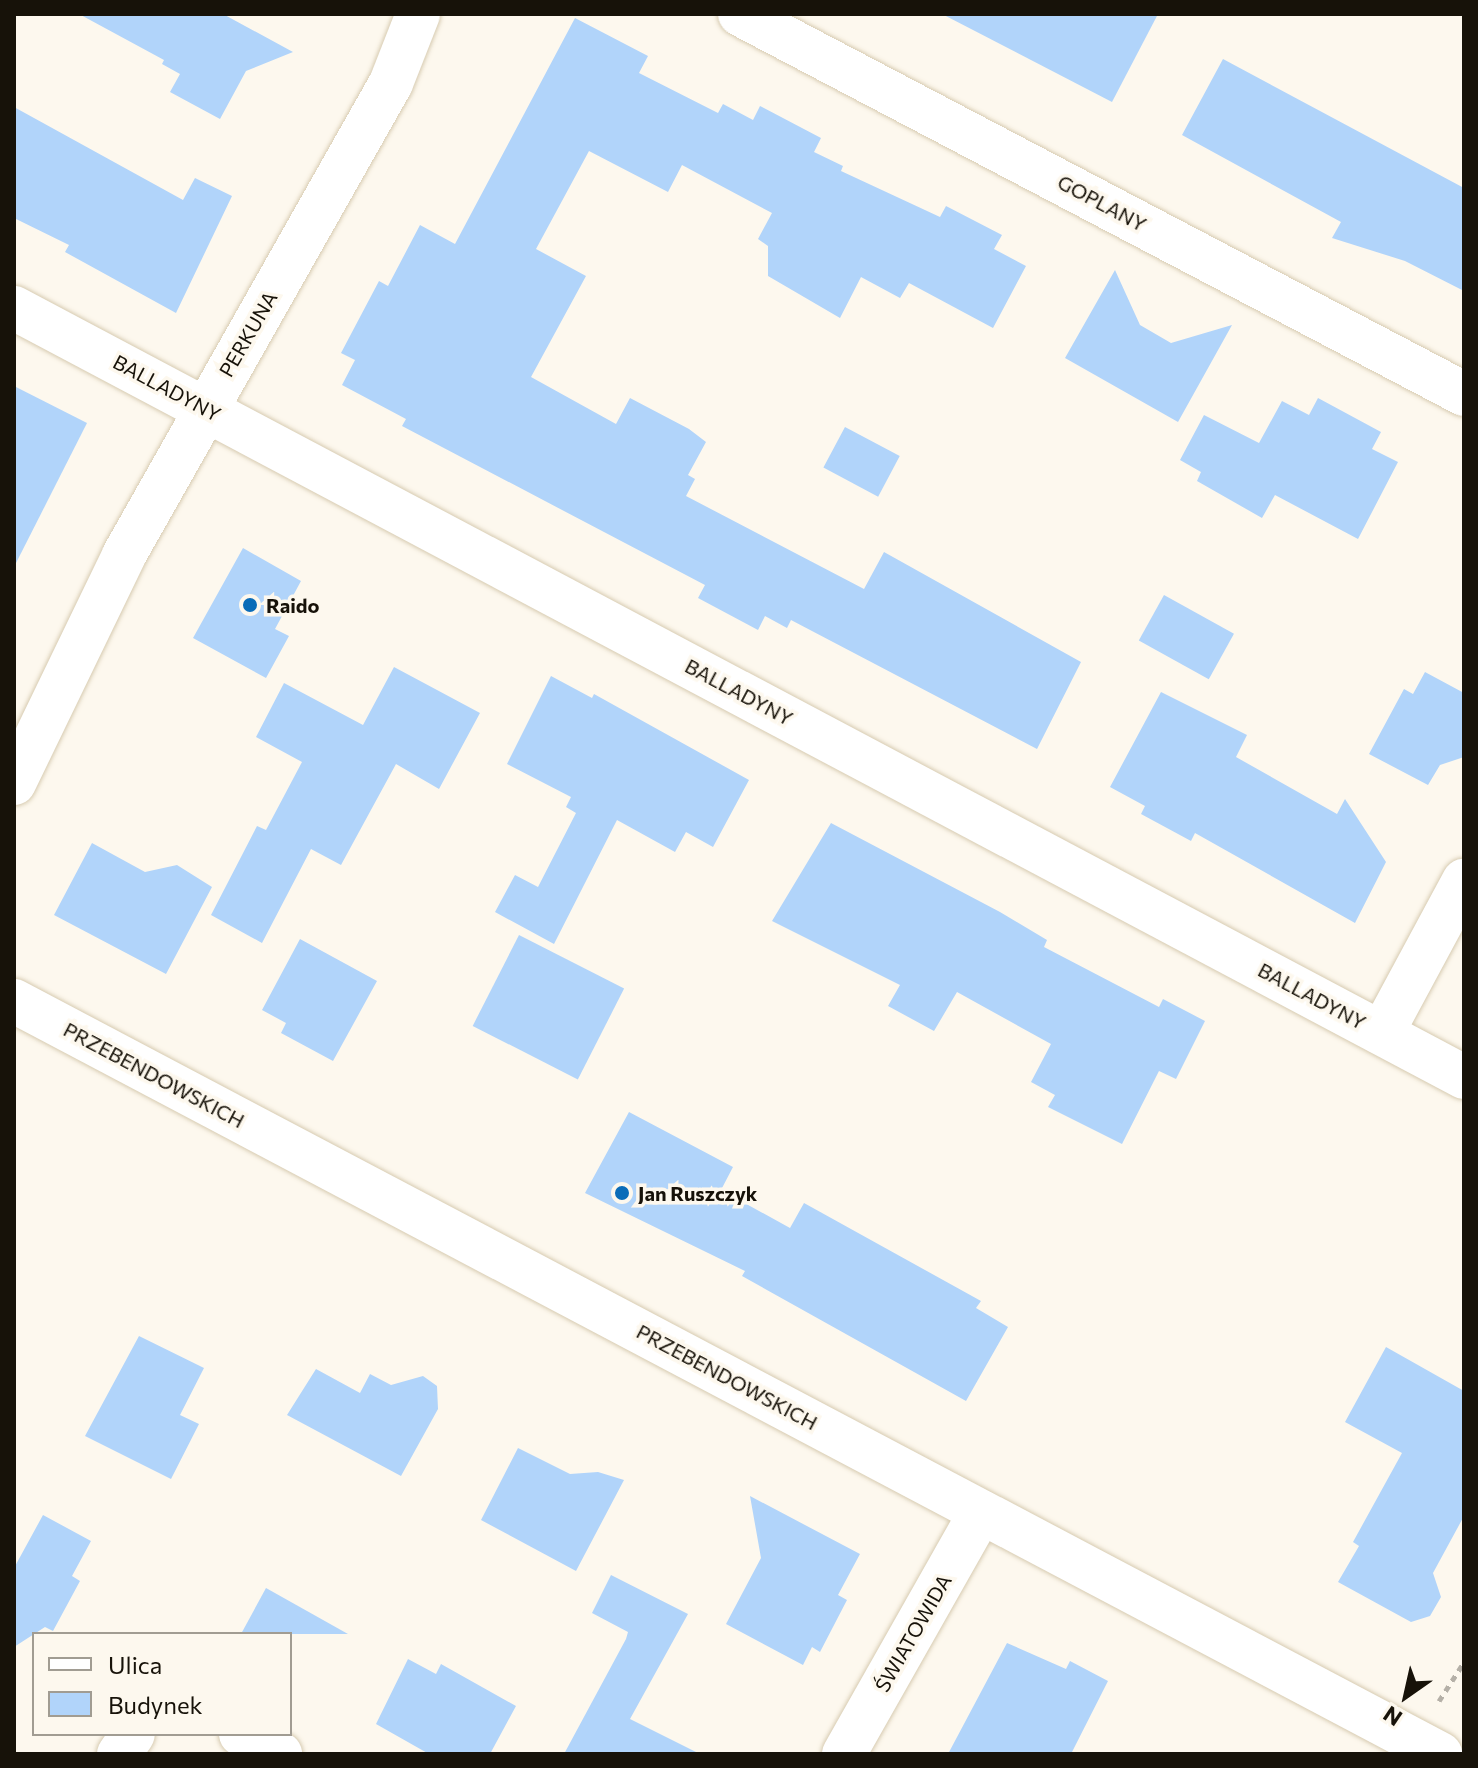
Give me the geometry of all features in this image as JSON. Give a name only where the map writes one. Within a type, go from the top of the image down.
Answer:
[{"type":"street","name":"PERKUNA","points":[[14,783],[124,555],[391,83],[418,14]]},
{"type":"street","name":"GOPLANY","points":[[740,14],[1464,394]]},
{"type":"street","name":"BALLADYNY","points":[[14,308],[1464,1077]]},
{"type":"street","points":[[1382,1033],[1464,881]]},
{"type":"street","name":"PRZEBENDOWSKICH","points":[[14,1001],[1440,1754]]},
{"type":"street","name":"ŚWIATOWIDA","points":[[844,1754],[981,1512]]},
{"type":"street","points":[[119,1754],[132,1736]]},
{"type":"street","points":[[245,1736],[280,1754]]},
{"type":"path","points":[[1438,1702],[1464,1662]]},
{"type":"building","points":[[79,14],[223,14],[293,52],[246,71],[220,119],[170,92],[180,74],[162,64],[164,60]]},
{"type":"building","points":[[942,14],[1158,14],[1112,102]]},
{"type":"building","points":[[575,18],[648,56],[639,73],[718,113],[723,104],[753,120],[760,106],[821,138],[814,152],[843,166],[841,171],[940,217],[946,206],[1002,235],[994,249],[1026,266],[993,328],[909,283],[900,298],[861,277],[840,318],[768,276],[768,246],[758,239],[772,213],[682,165],[668,192],[589,151],[536,249],[586,276],[531,377],[616,424],[630,398],[689,429],[706,442],[688,475],[695,479],[686,496],[864,589],[884,552],[1081,662],[1037,749],[791,620],[787,628],[765,616],[758,630],[698,598],[705,585],[402,426],[406,419],[342,385],[355,360],[341,353],[379,281],[388,286],[420,225],[455,244]]},
{"type":"building","points":[[1223,59],[1464,188],[1464,291],[1405,261],[1332,238],[1341,222],[1182,135]]},
{"type":"building","points":[[14,107],[183,200],[195,178],[232,196],[176,313],[65,252],[69,245],[14,218]]},
{"type":"building","points":[[1115,270],[1140,325],[1171,343],[1232,325],[1178,422],[1065,358]]},
{"type":"building","points":[[14,386],[87,423],[14,567]]},
{"type":"building","points":[[1318,398],[1381,432],[1372,449],[1398,462],[1358,539],[1275,495],[1262,518],[1197,481],[1201,472],[1180,460],[1204,415],[1259,443],[1282,401],[1309,415]]},
{"type":"building","points":[[845,427],[900,456],[878,497],[823,468]]},
{"type":"building","name":"Raido","points":[[243,548],[301,581],[275,629],[289,636],[266,678],[193,638]]},
{"type":"building","points":[[1164,595],[1234,634],[1209,679],[1139,640]]},
{"type":"building","points":[[394,667],[480,713],[439,789],[396,764],[341,865],[311,849],[262,943],[211,915],[257,826],[266,830],[302,762],[256,737],[284,683],[363,725]]},
{"type":"building","points":[[1425,672],[1464,693],[1464,757],[1440,765],[1428,785],[1369,754],[1404,689],[1413,694]]},
{"type":"building","points":[[551,676],[592,698],[594,694],[749,780],[713,847],[686,832],[675,852],[617,820],[554,944],[495,912],[515,875],[538,887],[576,813],[566,807],[571,797],[507,764]]},
{"type":"building","points":[[1161,692],[1247,735],[1236,757],[1337,814],[1345,799],[1386,862],[1355,923],[1195,833],[1191,841],[1141,814],[1145,806],[1110,787]]},
{"type":"building","points":[[831,823],[1000,912],[1047,940],[1044,947],[1159,1007],[1163,999],[1205,1021],[1176,1079],[1159,1071],[1122,1144],[1048,1107],[1055,1095],[1031,1082],[1051,1044],[957,992],[934,1031],[888,1006],[900,985],[772,921]]},
{"type":"building","points":[[92,843],[145,872],[177,865],[212,887],[166,974],[54,915]]},
{"type":"building","points":[[519,935],[624,989],[578,1079],[473,1026]]},
{"type":"building","points":[[300,939],[377,981],[333,1061],[281,1033],[286,1023],[262,1010]]},
{"type":"building","points":[[629,1112],[733,1167],[721,1190],[790,1228],[804,1203],[981,1301],[976,1308],[1008,1327],[966,1401],[742,1276],[745,1271],[585,1193]]},
{"type":"building","points":[[139,1336],[204,1368],[180,1415],[199,1424],[171,1479],[85,1436]]},
{"type":"building","points":[[1386,1347],[1464,1391],[1464,1516],[1433,1573],[1441,1597],[1430,1616],[1411,1622],[1338,1582],[1359,1546],[1353,1542],[1402,1453],[1345,1422]]},
{"type":"building","points":[[316,1369],[360,1393],[370,1374],[391,1385],[423,1376],[437,1386],[438,1409],[401,1476],[287,1415]]},
{"type":"building","points":[[518,1448],[570,1474],[598,1472],[624,1480],[576,1571],[481,1520]]},
{"type":"building","points":[[750,1496],[860,1554],[838,1595],[847,1600],[820,1652],[812,1647],[803,1665],[726,1624],[761,1558]]},
{"type":"building","points":[[43,1515],[91,1541],[72,1576],[80,1581],[53,1631],[45,1627],[32,1632],[32,1635],[14,1647],[14,1568]]},
{"type":"building","points":[[611,1575],[688,1614],[630,1719],[700,1754],[564,1754],[628,1632],[592,1613]]},
{"type":"building","points":[[266,1588],[348,1634],[292,1634],[242,1632]]},
{"type":"building","points":[[1007,1643],[1066,1669],[1070,1661],[1108,1681],[1071,1754],[948,1754]]},
{"type":"building","points":[[408,1659],[436,1674],[441,1664],[516,1706],[490,1754],[429,1754],[376,1724]]},
{"type":"place","name":"Raido","points":[[250,605]]},
{"type":"place","name":"Jan Ruszczyk","points":[[622,1193]]}]
